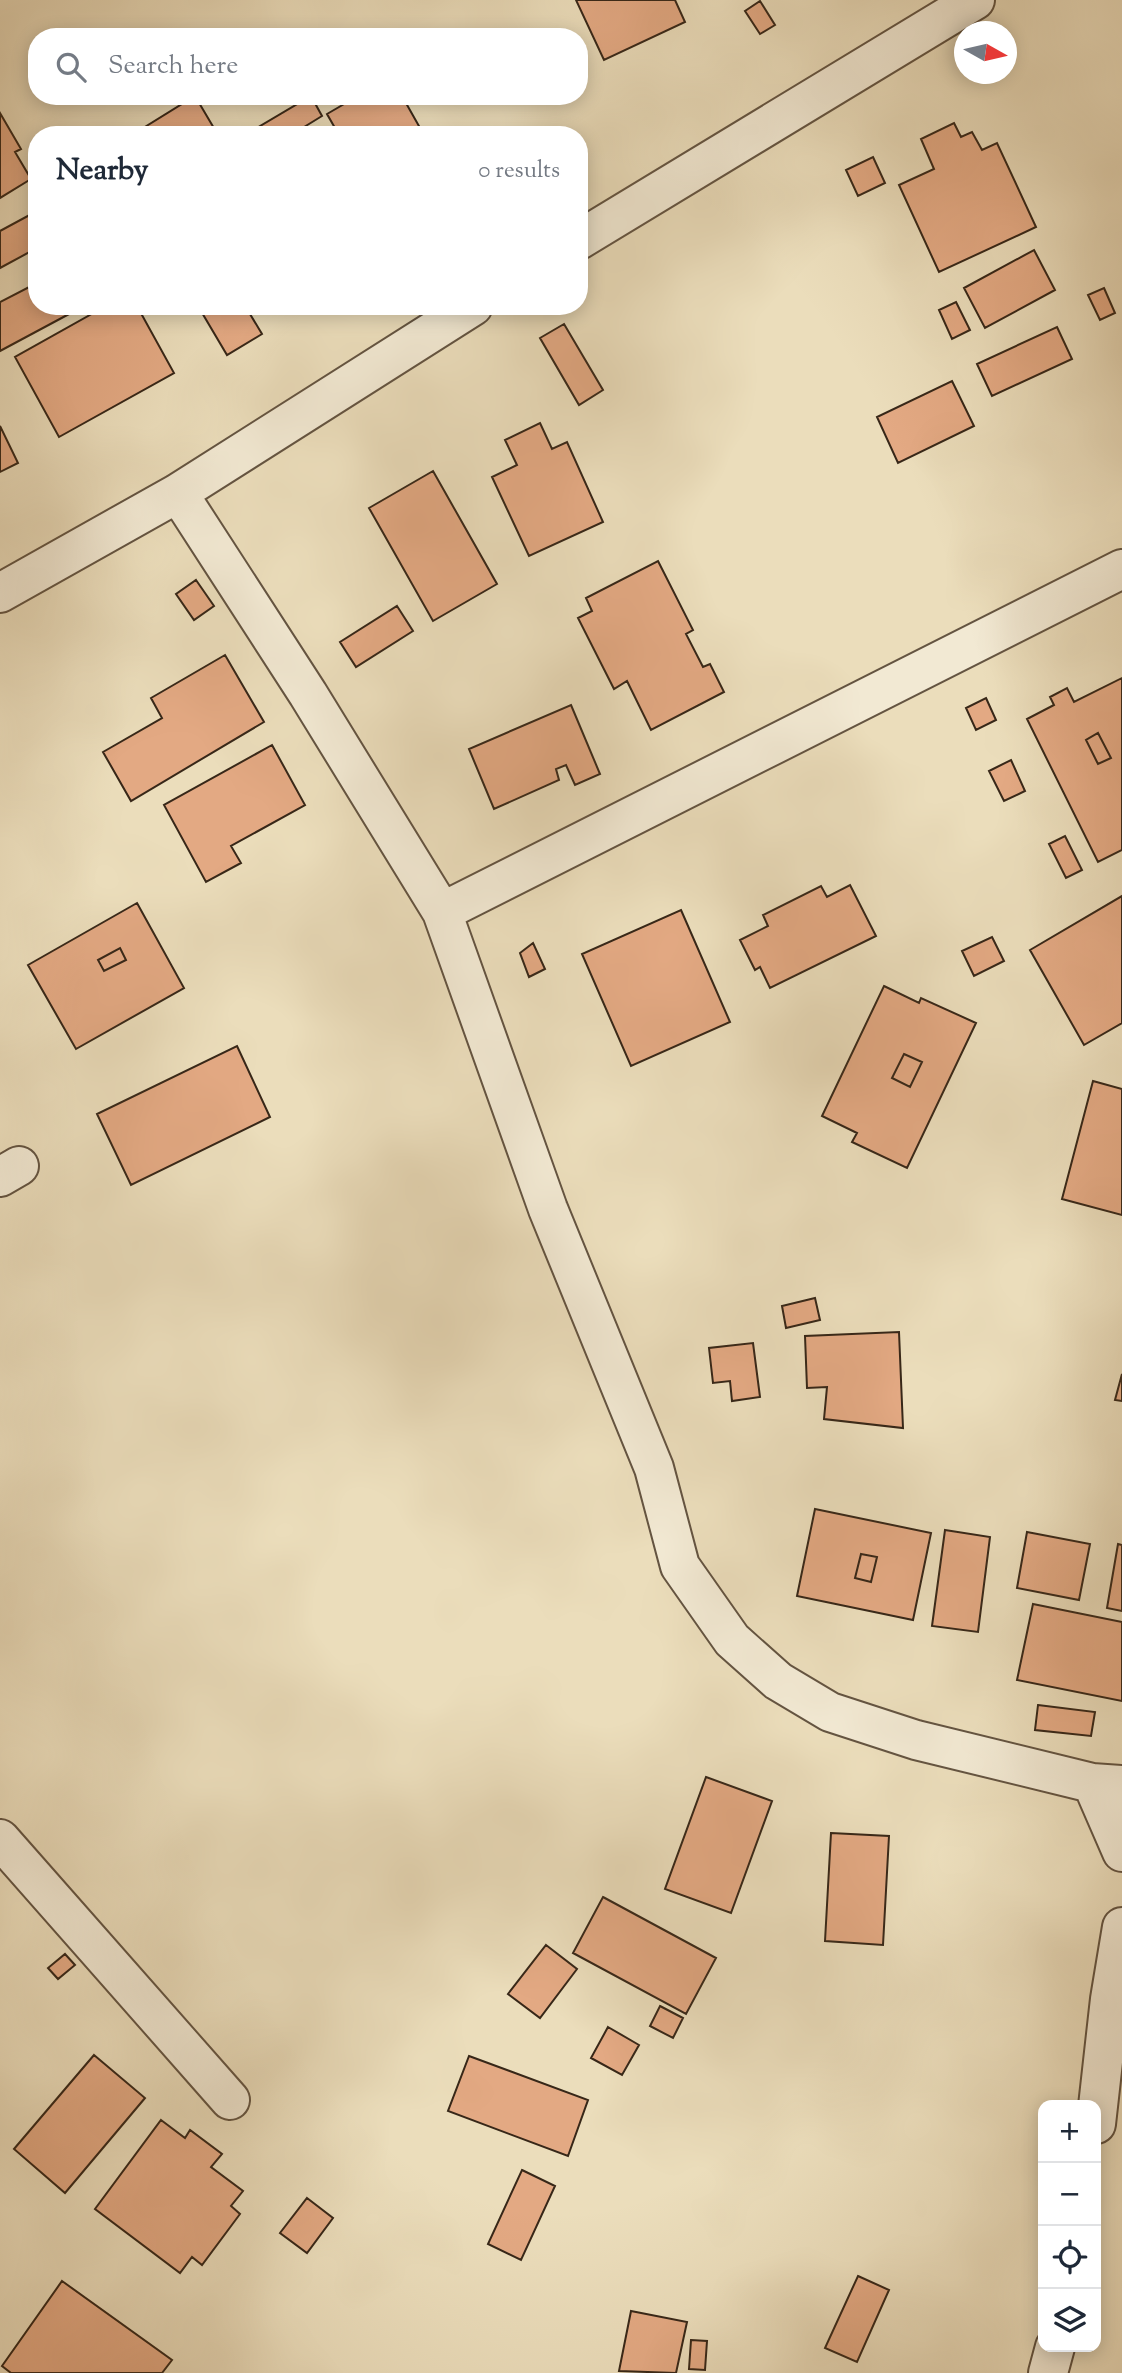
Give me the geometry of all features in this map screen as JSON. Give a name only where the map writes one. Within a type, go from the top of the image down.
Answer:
[{"type":"street","points":[[588,235],[975,0]]},
{"type":"street","points":[[0,593],[178,493],[459,315]]},
{"type":"street","points":[[178,493],[315,705],[442,912],[548,1209],[654,1468],[680,1566],[732,1640],[778,1681],[830,1712],[916,1740],[1107,1784],[1122,1852]]},
{"type":"street","points":[[442,912],[1122,569]]},
{"type":"street","points":[[0,1839],[230,2100]]},
{"type":"street","points":[[1099,2100],[1110,1999],[1122,1927]]},
{"type":"street","points":[[1048,2373],[1054,2352]]},
{"type":"building","points":[[576,0],[675,0],[685,22],[604,60]]},
{"type":"building","points":[[760,1],[775,25],[760,34],[745,11]]},
{"type":"building","points":[[180,105],[200,105],[213,126],[147,126]]},
{"type":"building","points":[[296,105],[316,105],[322,116],[306,126],[260,126]]},
{"type":"building","points":[[342,105],[407,105],[419,126],[334,126],[327,114]]},
{"type":"building","points":[[0,113],[21,149],[15,152],[28,174],[28,181],[0,198]]},
{"type":"building","points":[[954,123],[961,137],[972,132],[982,150],[997,143],[1036,227],[939,272],[899,185],[934,169],[921,139]]},
{"type":"building","points":[[873,157],[885,183],[858,196],[846,170]]},
{"type":"building","points":[[28,216],[28,253],[0,268],[0,231]]},
{"type":"building","points":[[1034,250],[1055,290],[985,328],[964,288]]},
{"type":"building","points":[[28,288],[28,315],[67,315],[0,351],[0,302]]},
{"type":"building","points":[[1104,288],[1115,313],[1100,320],[1088,295]]},
{"type":"building","points":[[956,302],[970,330],[952,339],[939,310]]},
{"type":"building","points":[[90,315],[142,315],[174,373],[59,437],[15,357]]},
{"type":"building","points":[[203,315],[251,315],[262,334],[227,355]]},
{"type":"building","points":[[564,324],[603,390],[579,405],[540,338]]},
{"type":"building","points":[[1057,327],[1072,359],[992,396],[977,364]]},
{"type":"building","points":[[952,381],[974,426],[898,463],[877,417]]},
{"type":"building","points":[[540,423],[552,449],[567,442],[603,522],[529,556],[492,477],[517,465],[505,440]]},
{"type":"building","points":[[0,426],[18,463],[0,472]]},
{"type":"building","points":[[433,471],[497,584],[433,621],[369,508]]},
{"type":"building","points":[[658,561],[693,630],[686,634],[703,667],[710,664],[724,692],[651,730],[627,681],[614,689],[578,618],[592,611],[586,598]]},
{"type":"building","points":[[196,580],[214,606],[194,620],[176,594]]},
{"type":"building","points":[[397,606],[413,631],[356,667],[340,642]]},
{"type":"building","points":[[225,655],[264,722],[131,801],[103,752],[162,718],[151,698]]},
{"type":"building","points":[[1122,678],[1122,850],[1098,862],[1027,719],[1054,705],[1050,697],[1067,688],[1074,702]],"holes":[[[1098,733],[1111,758],[1098,764],[1086,740]]]},
{"type":"building","points":[[986,698],[996,720],[976,730],[966,708]]},
{"type":"building","points":[[571,705],[600,774],[575,785],[566,765],[556,769],[559,780],[494,809],[469,749]]},
{"type":"building","points":[[1098,733],[1111,758],[1098,764],[1086,740]]},
{"type":"building","points":[[272,745],[305,805],[231,846],[241,863],[206,882],[164,805]]},
{"type":"building","points":[[1011,760],[1025,791],[1004,801],[989,771]]},
{"type":"building","points":[[1065,836],[1082,870],[1066,878],[1049,844]]},
{"type":"building","points":[[850,885],[876,936],[770,988],[760,967],[755,970],[740,940],[768,926],[763,915],[821,886],[827,897]]},
{"type":"building","points":[[1122,896],[1122,1023],[1084,1045],[1030,950]]},
{"type":"building","points":[[137,903],[184,988],[76,1049],[28,965]],"holes":[[[120,948],[126,960],[104,971],[98,960]]]},
{"type":"building","points":[[681,910],[730,1022],[631,1066],[582,954]]},
{"type":"building","points":[[992,937],[1004,961],[974,976],[962,951]]},
{"type":"building","points":[[533,943],[545,969],[529,977],[520,953]]},
{"type":"building","points":[[120,948],[126,960],[104,971],[98,960]]},
{"type":"building","points":[[884,986],[919,1003],[921,998],[976,1023],[907,1168],[852,1142],[857,1133],[822,1116]],"holes":[[[904,1054],[922,1062],[910,1087],[892,1078]]]},
{"type":"building","points":[[237,1046],[270,1117],[131,1185],[97,1114]]},
{"type":"building","points":[[904,1054],[922,1062],[910,1087],[892,1078]]},
{"type":"building","points":[[1093,1081],[1122,1089],[1122,1215],[1062,1199]]},
{"type":"building","points":[[815,1298],[820,1320],[786,1328],[782,1306]]},
{"type":"building","points":[[899,1332],[903,1428],[824,1419],[827,1387],[807,1388],[805,1336]]},
{"type":"building","points":[[753,1343],[760,1397],[732,1401],[730,1381],[713,1383],[709,1348]]},
{"type":"building","points":[[1122,1374],[1122,1401],[1115,1400]]},
{"type":"building","points":[[815,1509],[931,1533],[913,1620],[797,1596]],"holes":[[[861,1554],[877,1557],[871,1582],[855,1578]]]},
{"type":"building","points":[[945,1530],[990,1537],[978,1632],[932,1626]]},
{"type":"building","points":[[1027,1532],[1090,1544],[1079,1600],[1017,1588]]},
{"type":"building","points":[[1118,1544],[1122,1545],[1122,1611],[1107,1608]]},
{"type":"building","points":[[861,1554],[877,1557],[871,1582],[855,1578]]},
{"type":"building","points":[[1033,1604],[1122,1622],[1122,1701],[1017,1680]]},
{"type":"building","points":[[1038,1705],[1095,1712],[1091,1736],[1035,1730]]},
{"type":"building","points":[[706,1777],[772,1801],[731,1913],[665,1889]]},
{"type":"building","points":[[831,1833],[889,1836],[883,1945],[825,1941]]},
{"type":"building","points":[[603,1897],[716,1958],[686,2014],[573,1953]]},
{"type":"building","points":[[546,1945],[577,1969],[540,2018],[508,1994]]},
{"type":"building","points":[[65,1954],[75,1965],[58,1979],[48,1968]]},
{"type":"building","points":[[660,2006],[683,2018],[673,2038],[650,2026]]},
{"type":"building","points":[[608,2027],[639,2045],[622,2075],[591,2058]]},
{"type":"building","points":[[94,2055],[145,2098],[65,2193],[14,2149]]},
{"type":"building","points":[[469,2056],[588,2100],[568,2156],[448,2111]]},
{"type":"building","points":[[161,2120],[185,2138],[190,2130],[222,2154],[211,2167],[243,2191],[231,2206],[240,2214],[202,2265],[192,2257],[180,2273],[95,2209]]},
{"type":"building","points":[[522,2170],[555,2186],[521,2260],[488,2244]]},
{"type":"building","points":[[307,2198],[333,2218],[307,2253],[280,2233]]},
{"type":"building","points":[[858,2276],[889,2290],[857,2362],[825,2348]]},
{"type":"building","points":[[62,2281],[172,2360],[162,2373],[11,2373],[2,2366]]},
{"type":"building","points":[[631,2311],[687,2322],[676,2373],[619,2371]]},
{"type":"building","points":[[691,2340],[707,2341],[705,2370],[689,2369]]}]
